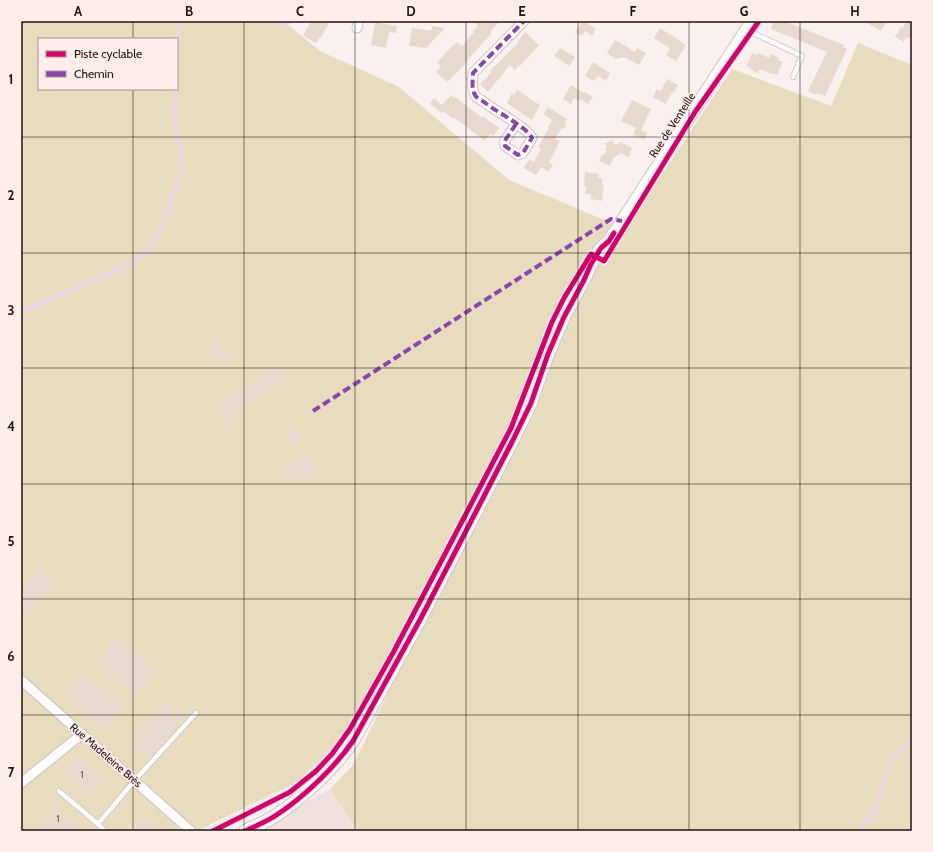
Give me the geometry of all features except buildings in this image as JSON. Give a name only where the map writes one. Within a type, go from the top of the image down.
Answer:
[{"type":"street","points":[[516,124],[475,95],[472,84],[473,73],[524,21]]},
{"type":"street","name":"Rue de Venteille","points":[[245,831],[277,815],[296,802],[343,755],[354,741],[421,618],[512,442],[531,403],[548,354],[564,317],[584,280],[602,260],[609,241],[749,25]]},
{"type":"street","name":"Rue Madeleine Brès","points":[[21,680],[191,831]]},
{"type":"street","points":[[21,783],[82,734]]},
{"type":"lane","points":[[749,25],[802,56],[793,77]]},
{"type":"lane","points":[[98,824],[135,780],[196,713]]},
{"type":"lane","points":[[59,791],[106,831]]},
{"type":"shaded area","points":[[21,21],[283,21],[320,51],[399,87],[509,180],[626,229],[732,69],[831,106],[858,43],[912,65],[912,831],[359,831],[330,789],[353,765],[423,622],[519,443],[508,431],[410,615],[341,740],[296,783],[197,831],[21,831]]},
{"type":"shaded area","points":[[330,789],[359,831],[254,831]]},
{"type":"waterway","points":[[178,44],[179,21]]},
{"type":"waterway","points":[[268,21],[287,25],[290,21]]},
{"type":"waterway","points":[[21,312],[129,265],[149,251],[162,226],[175,191],[181,168],[182,154],[175,126],[176,90]]},
{"type":"waterway","points":[[859,831],[876,808],[891,759],[912,739]]},
{"type":"marked path","points":[[516,124],[504,142],[505,146],[518,155],[523,153],[532,138],[518,124],[476,96],[473,87],[473,73],[524,21]]},
{"type":"marked path","points":[[313,411],[611,219],[622,221]]},
{"type":"cycle path","points":[[213,831],[290,792],[316,771],[332,754],[350,729],[394,651],[511,428],[552,322],[564,298],[591,254],[604,261],[695,112],[759,21]]},
{"type":"cycle path","points":[[245,831],[274,817],[299,799],[328,771],[353,741],[421,618],[512,442],[531,403],[548,354],[564,317],[591,264],[601,248],[609,241],[614,233]]}]
